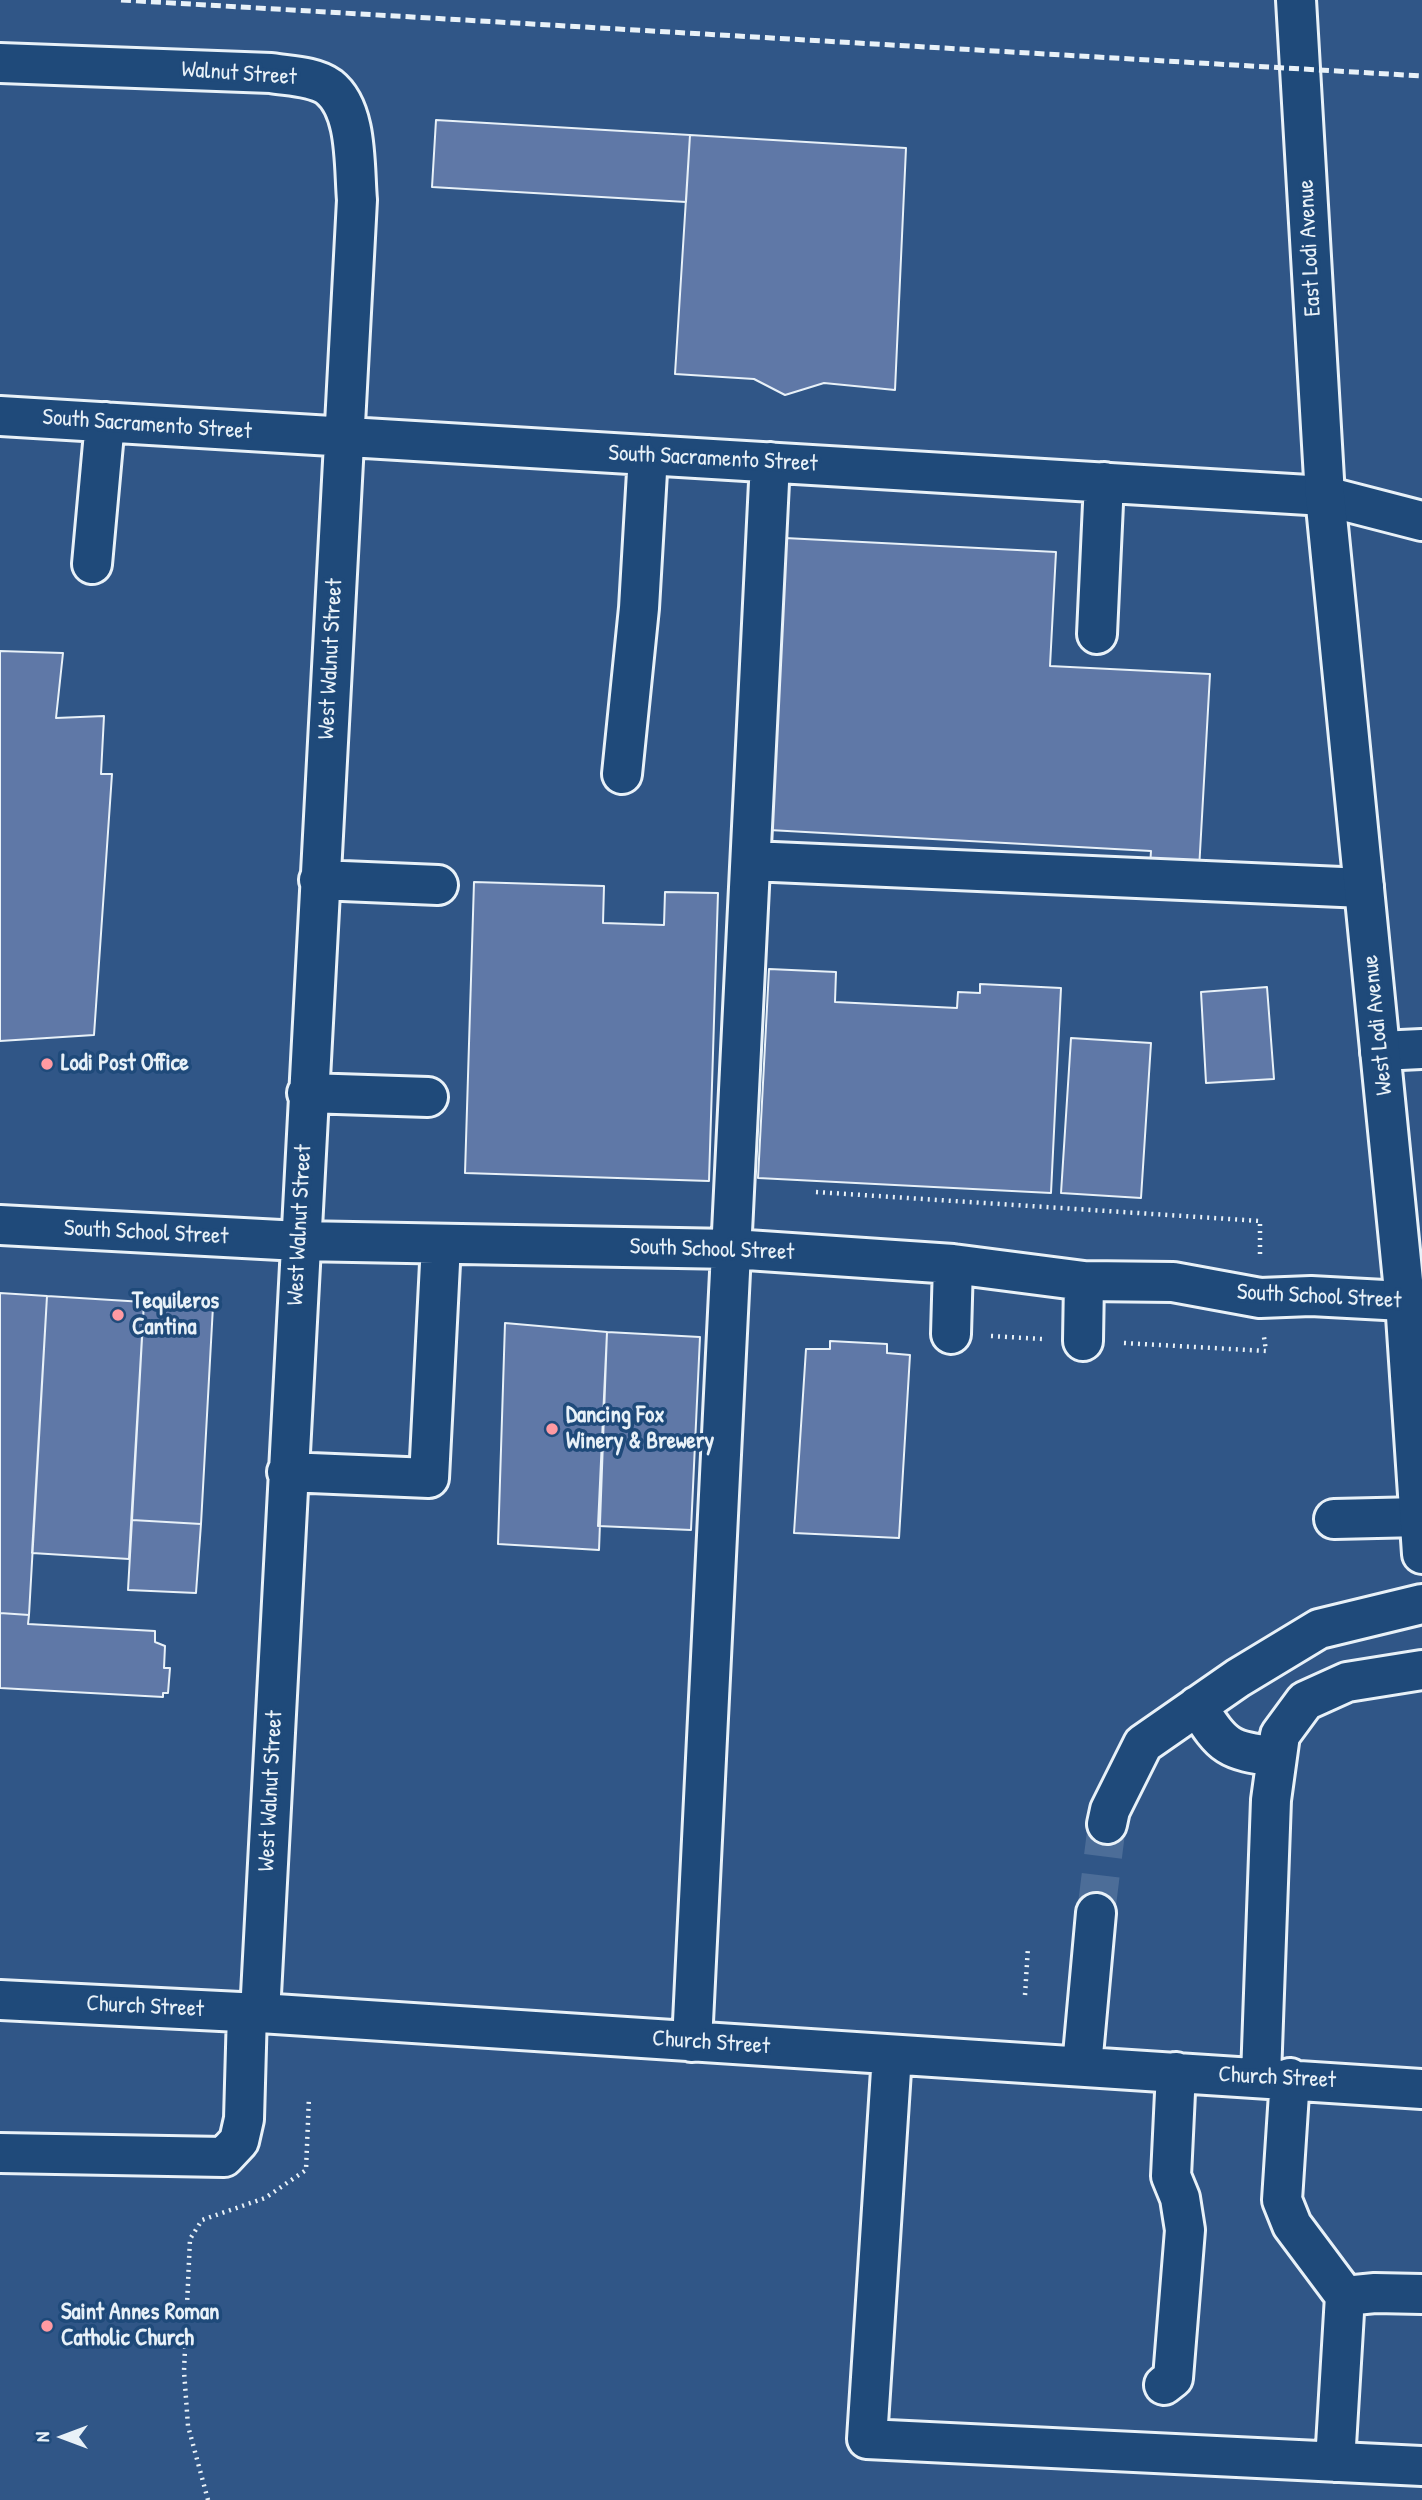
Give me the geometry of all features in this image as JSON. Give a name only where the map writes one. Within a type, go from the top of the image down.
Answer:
[{"type":"street","name":"East Lodi Avenue","points":[[1296,0],[1325,496]]},
{"type":"street","name":"Walnut Street","points":[[0,62],[271,73],[308,78],[329,87],[350,119],[358,200],[342,437]]},
{"type":"street","name":"South Sacramento Street","points":[[0,416],[1325,496],[1422,521]]},
{"type":"street","points":[[92,564],[105,422]]},
{"type":"street","name":"West Walnut Street","points":[[0,2153],[224,2157],[239,2141],[244,2119],[287,1472],[342,437]]},
{"type":"street","points":[[622,774],[639,608],[648,455]]},
{"type":"street","points":[[692,2042],[770,462]]},
{"type":"street","points":[[1097,634],[1104,482]]},
{"type":"street","name":"West Lodi Avenue","points":[[1325,496],[1380,1051],[1414,1302],[1421,1536]]},
{"type":"street","points":[[751,861],[1364,888]]},
{"type":"street","points":[[319,880],[438,885]]},
{"type":"street","points":[[1380,1051],[1422,1049]]},
{"type":"street","points":[[307,1093],[428,1097]]},
{"type":"street","name":"South School Street","points":[[0,1225],[299,1241],[732,1249],[953,1264],[1084,1281],[1173,1282],[1260,1298],[1311,1296],[1414,1302]]},
{"type":"street","points":[[287,1472],[429,1478],[441,1244]]},
{"type":"street","points":[[951,1334],[953,1264]]},
{"type":"street","points":[[1083,1341],[1084,1281]]},
{"type":"street","points":[[1334,1519],[1421,1536]]},
{"type":"street","points":[[1107,1824],[1110,1810],[1143,1744],[1197,1706],[1319,1629],[1422,1604]]},
{"type":"street","points":[[1335,2462],[1345,2296],[1292,2225],[1282,2200],[1276,2077],[1271,1800],[1280,1735],[1305,1701],[1347,1682],[1422,1670]]},
{"type":"street","points":[[1197,1706],[1217,1736],[1236,1751],[1276,1757]]},
{"type":"street","points":[[1082,2066],[1096,1913]]},
{"type":"street","name":"Church Street","points":[[0,2000],[253,2013],[1276,2077],[1422,2089]]},
{"type":"street","points":[[892,2055],[867,2439],[1422,2466]]},
{"type":"street","points":[[1164,2385],[1173,2378],[1185,2230],[1180,2198],[1171,2176],[1176,2072]]},
{"type":"street","points":[[1345,2296],[1375,2293],[1422,2294]]},
{"type":"path","points":[[951,1334],[1083,1341]]},
{"type":"path","points":[[1026,1995],[1028,1947]]},
{"type":"path","points":[[208,2500],[188,2426],[184,2371],[190,2239],[202,2220],[265,2198],[306,2170],[309,2098]]},
{"type":"building","points":[[436,120],[690,135],[686,202],[432,187]]},
{"type":"building","points":[[690,135],[906,148],[895,390],[824,383],[785,395],[754,379],[675,374]]},
{"type":"building","points":[[785,538],[1056,552],[1050,666],[1210,674],[1199,870],[1150,867],[1151,851],[769,830]]},
{"type":"building","points":[[0,651],[63,653],[56,718],[104,716],[101,774],[112,774],[94,1035],[0,1041]]},
{"type":"building","points":[[474,882],[604,886],[603,923],[664,925],[665,892],[718,893],[709,1181],[465,1173]]},
{"type":"building","points":[[769,969],[836,972],[835,1002],[957,1008],[958,992],[980,993],[980,984],[1061,988],[1051,1193],[758,1178]]},
{"type":"building","points":[[1267,987],[1274,1079],[1206,1083],[1201,992]]},
{"type":"building","points":[[1071,1038],[1151,1043],[1141,1198],[1061,1193]]},
{"type":"building","points":[[0,1293],[47,1296],[29,1615],[0,1613]]},
{"type":"building","points":[[47,1296],[144,1302],[129,1559],[32,1553]]},
{"type":"building","points":[[144,1302],[213,1306],[201,1524],[132,1520]]},
{"type":"building","name":"Dancing Fox Winery & Brewery","points":[[505,1323],[607,1332],[599,1550],[498,1544]]},
{"type":"building","points":[[607,1332],[700,1337],[691,1530],[598,1526]]},
{"type":"building","points":[[830,1341],[887,1344],[887,1353],[910,1355],[899,1538],[794,1533],[806,1349],[830,1349]]},
{"type":"building","points":[[132,1520],[201,1524],[196,1593],[128,1590]]},
{"type":"building","points":[[0,1613],[29,1615],[28,1624],[155,1631],[155,1642],[165,1646],[164,1668],[170,1668],[168,1693],[163,1693],[163,1697],[0,1688]]},
{"type":"tunnel","points":[[1096,1913],[1107,1824]]},
{"type":"railway","points":[[121,0],[1422,76]]},
{"type":"place","name":"Lodi Post Office","points":[[47,1064]]},
{"type":"place","name":"Tequileros Cantina","points":[[118,1315]]},
{"type":"place","name":"Dancing Fox Winery & Brewery","points":[[552,1429]]},
{"type":"place","name":"Saint Annes Roman Catholic Church","points":[[47,2326]]}]
